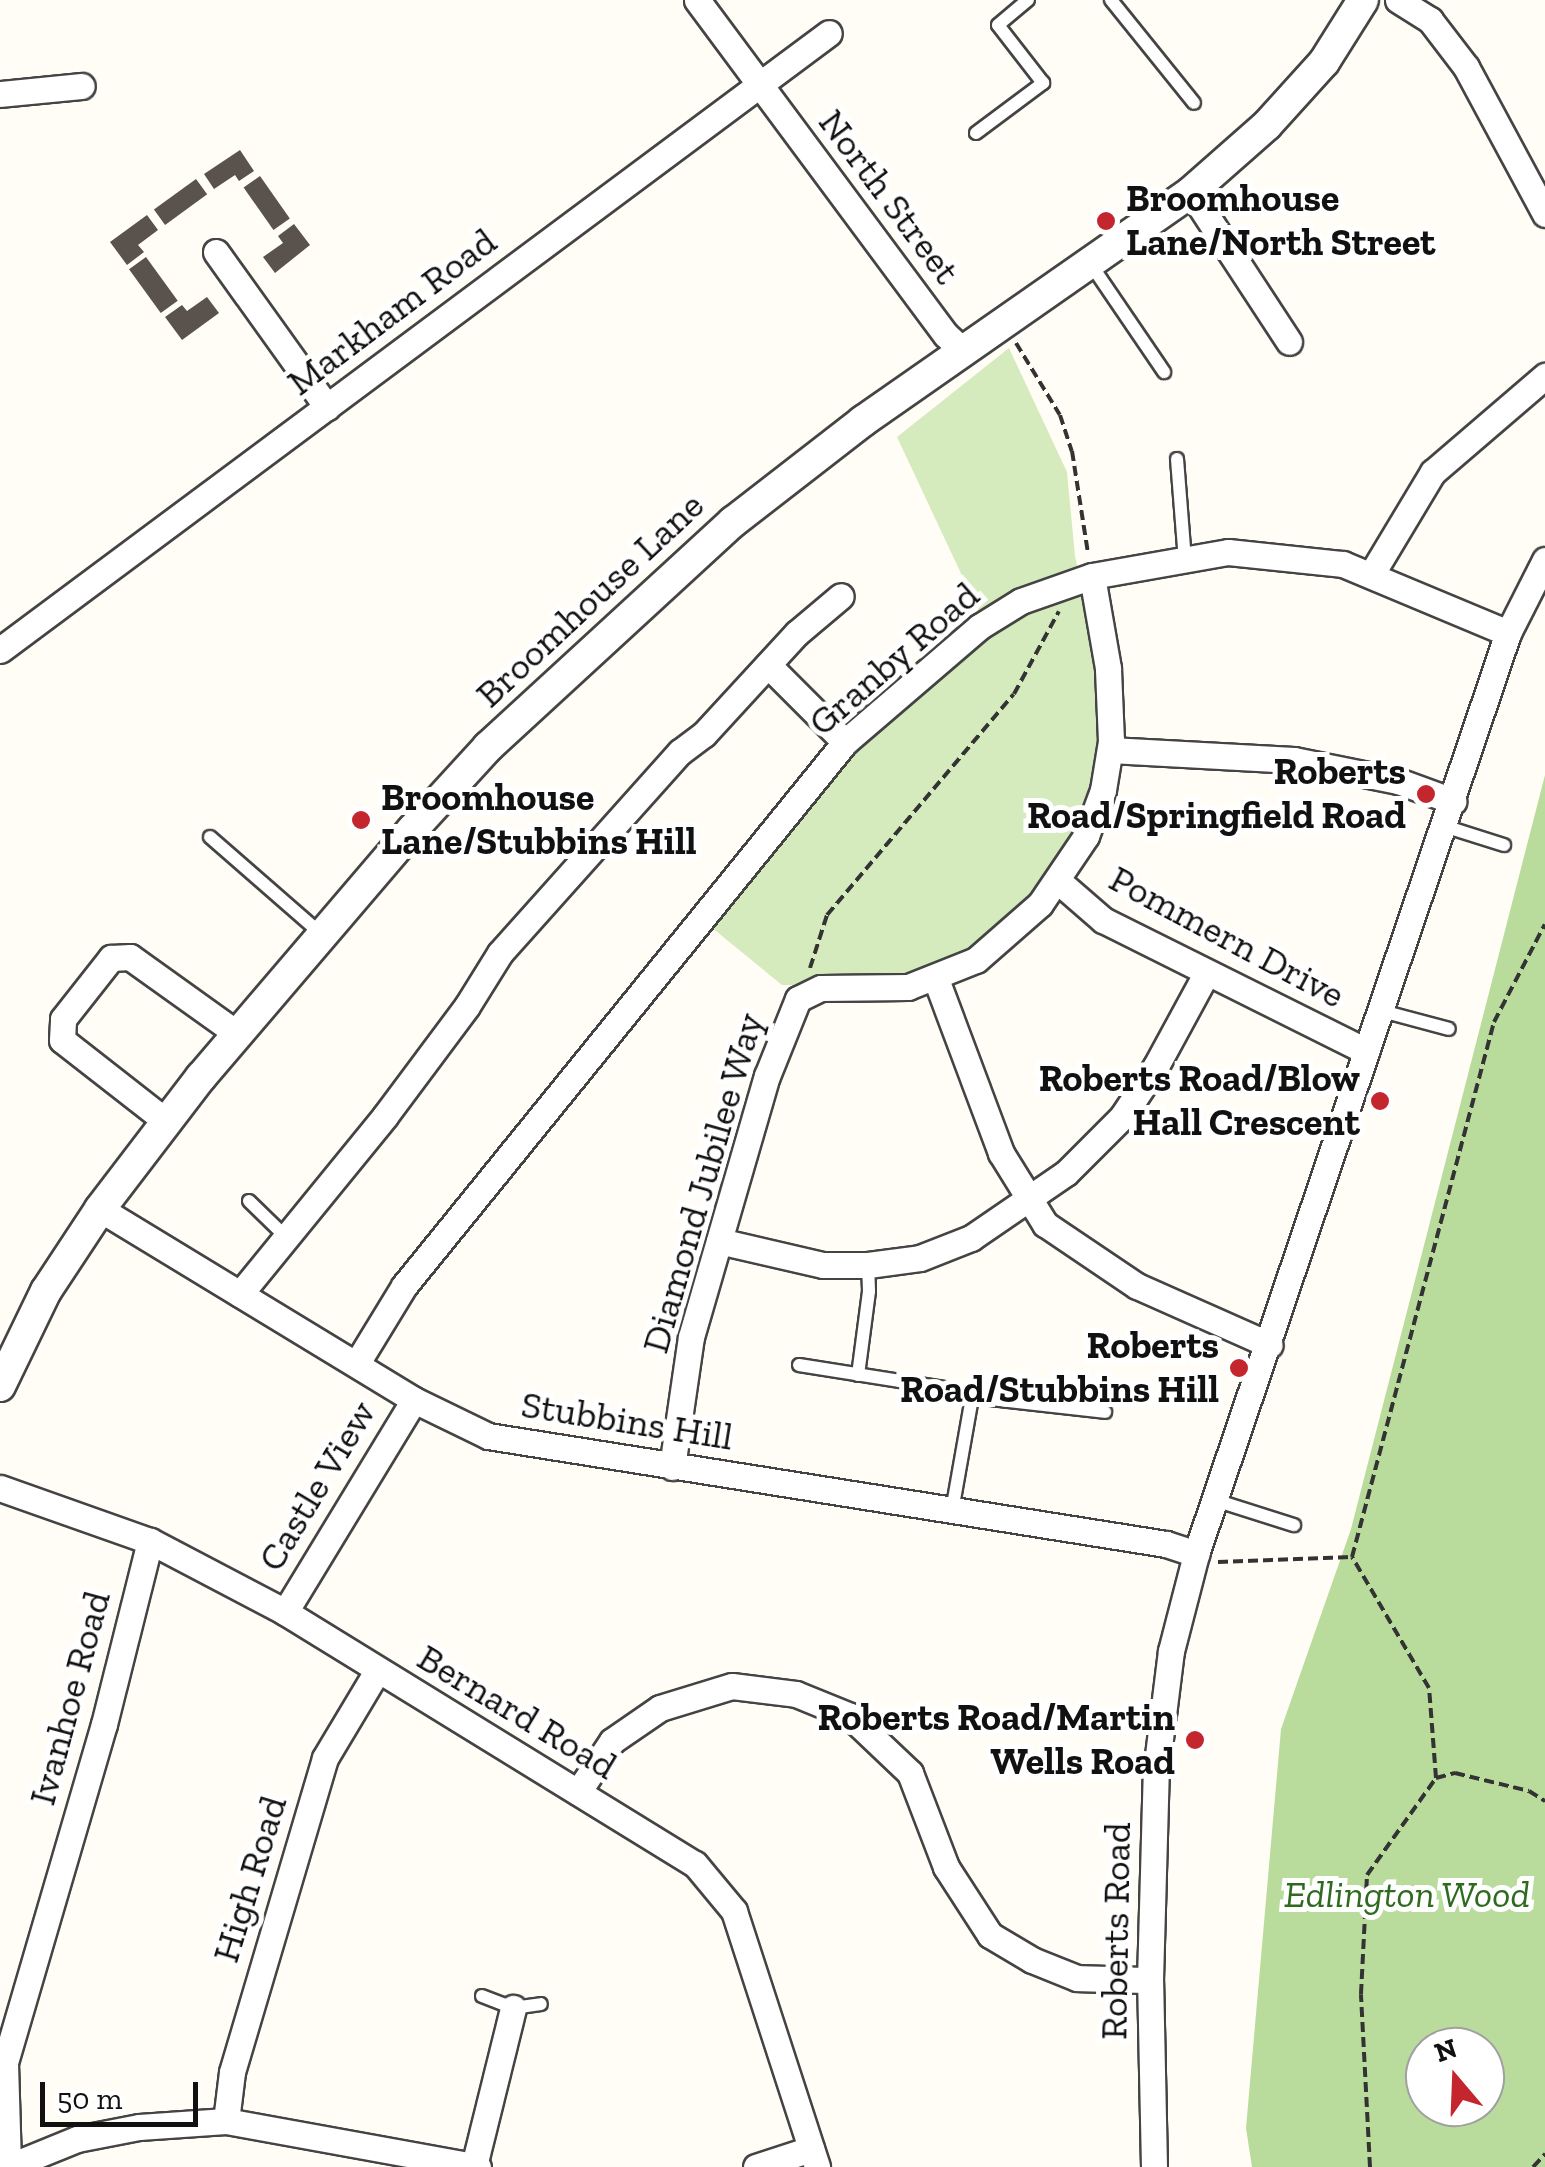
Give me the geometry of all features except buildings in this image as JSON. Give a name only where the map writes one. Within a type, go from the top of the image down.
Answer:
[{"type":"street","name":"North Street","points":[[698,0],[758,86],[962,350]]},
{"type":"street","name":"Broomhouse Lane","points":[[1,1383],[46,1291],[100,1208],[236,1033],[412,830],[570,668],[733,522],[962,350],[1191,192],[1268,125],[1324,62],[1363,0]]},
{"type":"street","points":[[1398,0],[1430,20],[1466,67],[1545,214]]},
{"type":"street","name":"Markham Road","points":[[0,650],[829,34]]},
{"type":"street","points":[[0,94],[82,86]]},
{"type":"street","points":[[1191,192],[1289,342]]},
{"type":"street","points":[[216,252],[327,407]]},
{"type":"street","points":[[1371,576],[1434,472],[1545,376]]},
{"type":"street","name":"Granby Road","points":[[356,1363],[404,1286],[845,742],[980,627],[1022,601],[1092,576],[1228,552],[1343,564],[1508,633]]},
{"type":"street","name":"Roberts Road","points":[[1154,2167],[1150,1980],[1156,1771],[1171,1651],[1195,1558],[1508,633],[1539,586],[1545,560]]},
{"type":"street","name":"Diamond Jubilee Way","points":[[672,1467],[691,1337],[767,1076],[792,1010],[808,993],[821,988],[908,987],[936,979],[999,943],[1058,881],[1095,813],[1110,750],[1108,668],[1092,576]]},
{"type":"street","points":[[240,1294],[385,1116],[468,1006],[500,953],[680,752],[704,734],[768,665],[841,596]]},
{"type":"street","points":[[768,665],[845,742]]},
{"type":"street","points":[[1110,750],[1294,760],[1398,782],[1453,801]]},
{"type":"street","name":"Pommern Drive","points":[[1058,881],[1102,920],[1366,1051]]},
{"type":"street","points":[[167,1122],[62,1040],[64,1018],[111,958],[130,957],[236,1033]]},
{"type":"street","points":[[718,1241],[823,1264],[868,1265],[920,1258],[971,1238],[1029,1202],[1066,1173],[1122,1117],[1156,1066],[1206,974]]},
{"type":"street","points":[[936,979],[1001,1153],[1045,1224],[1138,1286],[1270,1345]]},
{"type":"street","name":"Stubbins Hill","points":[[100,1208],[414,1400],[488,1436],[1166,1544],[1195,1558]]},
{"type":"street","name":"Castle View","points":[[285,1612],[414,1400]]},
{"type":"street","name":"Bernard Road","points":[[0,1488],[150,1541],[285,1612],[695,1864],[734,1911],[814,2158]]},
{"type":"street","name":"Ivanhoe Road","points":[[8,2167],[6,2037],[104,1724],[150,1541]]},
{"type":"street","name":"High Road","points":[[226,2121],[232,2072],[325,1758],[377,1671]]},
{"type":"street","points":[[578,1792],[612,1741],[660,1708],[732,1686],[796,1694],[850,1716],[910,1773],[946,1867],[990,1935],[1032,1960],[1077,1978],[1150,1980]]},
{"type":"street","points":[[8,2167],[51,2159],[78,2139],[139,2127],[226,2121],[392,2158],[476,2166],[513,2008]]},
{"type":"street","points":[[756,2167],[814,2158]]},
{"type":"lane","points":[[976,133],[1043,84],[998,25],[1028,0]]},
{"type":"lane","points":[[1111,0],[1194,103]]},
{"type":"lane","points":[[1090,263],[1164,372]]},
{"type":"lane","points":[[1177,459],[1185,560]]},
{"type":"lane","points":[[1444,826],[1504,845]]},
{"type":"lane","points":[[210,836],[322,934]]},
{"type":"lane","points":[[1382,1011],[1449,1029]]},
{"type":"lane","points":[[249,1201],[286,1237]]},
{"type":"lane","points":[[858,1375],[869,1291],[868,1265]]},
{"type":"lane","points":[[800,1365],[944,1388]]},
{"type":"lane","points":[[952,1511],[972,1397],[1105,1412]]},
{"type":"lane","points":[[1216,1500],[1294,1525]]},
{"type":"lane","points":[[482,1996],[513,2008],[541,2004]]},
{"type":"path","points":[[1003,322],[1060,414],[1072,451],[1092,576]]},
{"type":"path","points":[[808,993],[818,933],[827,915],[1014,694],[1067,597],[1066,584]]},
{"type":"path","points":[[1436,1778],[1429,1688],[1352,1557],[1494,1022],[1545,924]]},
{"type":"path","points":[[1195,1558],[1352,1557]]},
{"type":"path","points":[[1370,2167],[1360,1994],[1366,1874],[1436,1778],[1455,1773],[1529,1791],[1545,1801]]},
{"type":"path","points":[[1534,2167],[1545,2154]]},
{"type":"green space","points":[[1009,348],[1067,472],[1075,556],[1099,668],[1105,749],[1078,838],[1017,924],[908,986],[782,985],[711,927],[851,749],[988,631],[897,437]]},
{"type":"green space","name":"Edlington Wood","points":[[1545,775],[1545,2167],[1252,2167],[1246,2128],[1281,1729],[1351,1529]]},
{"type":"place","name":"Broomhouse Lane/North Street","points":[[1106,221]]},
{"type":"place","name":"Roberts Road/Springfield Road","points":[[1426,794]]},
{"type":"place","name":"Broomhouse Lane/Stubbins Hill","points":[[361,820]]},
{"type":"place","name":"Roberts Road/Blow Hall Crescent","points":[[1380,1101]]},
{"type":"place","name":"Roberts Road/Stubbins Hill","points":[[1239,1368]]},
{"type":"place","name":"Roberts Road/Martin Wells Road","points":[[1195,1740]]}]
